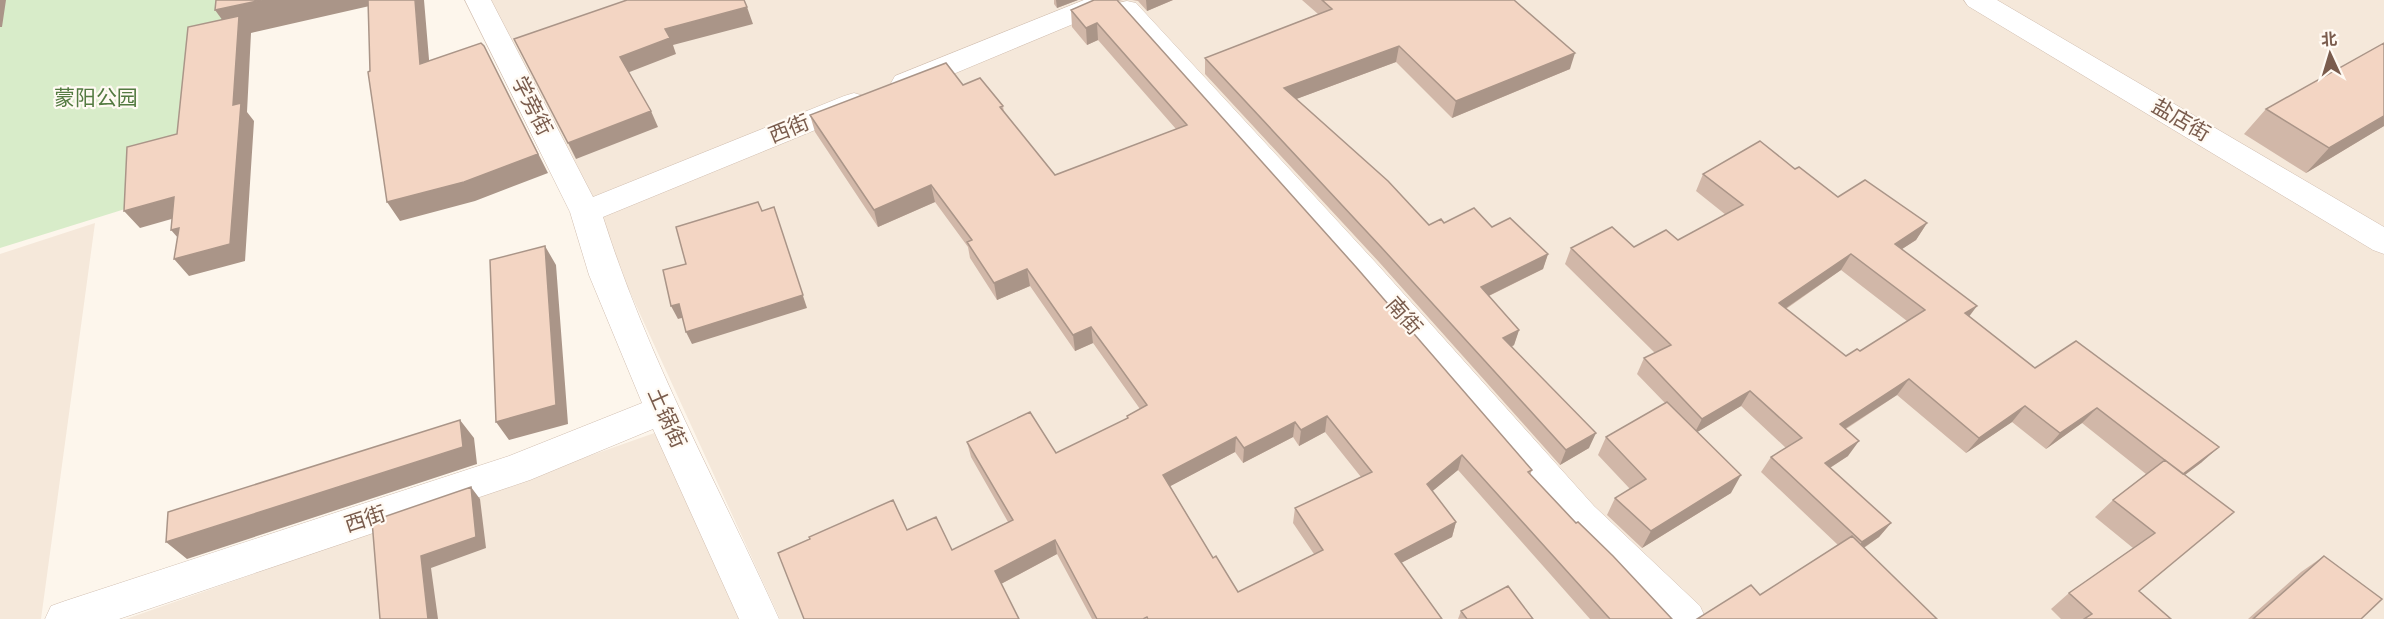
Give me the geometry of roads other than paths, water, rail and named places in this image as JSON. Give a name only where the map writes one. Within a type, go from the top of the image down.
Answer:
[{"type":"street","name":"学旁街","points":[[478,0],[586,212]]},
{"type":"street","name":"盐店街","points":[[1977,0],[2384,242]]},
{"type":"street","name":"西街","points":[[586,212],[1093,6]]},
{"type":"street","name":"南街","points":[[1127,9],[1366,273],[1581,518],[1686,619]]},
{"type":"street","name":"土锅街","points":[[586,212],[605,275],[662,410],[759,619]]},
{"type":"street","name":"西街","points":[[65,619],[517,469],[662,410]]},
{"type":"park label","name":"蒙阳公园","points":[[96,98]]}]
